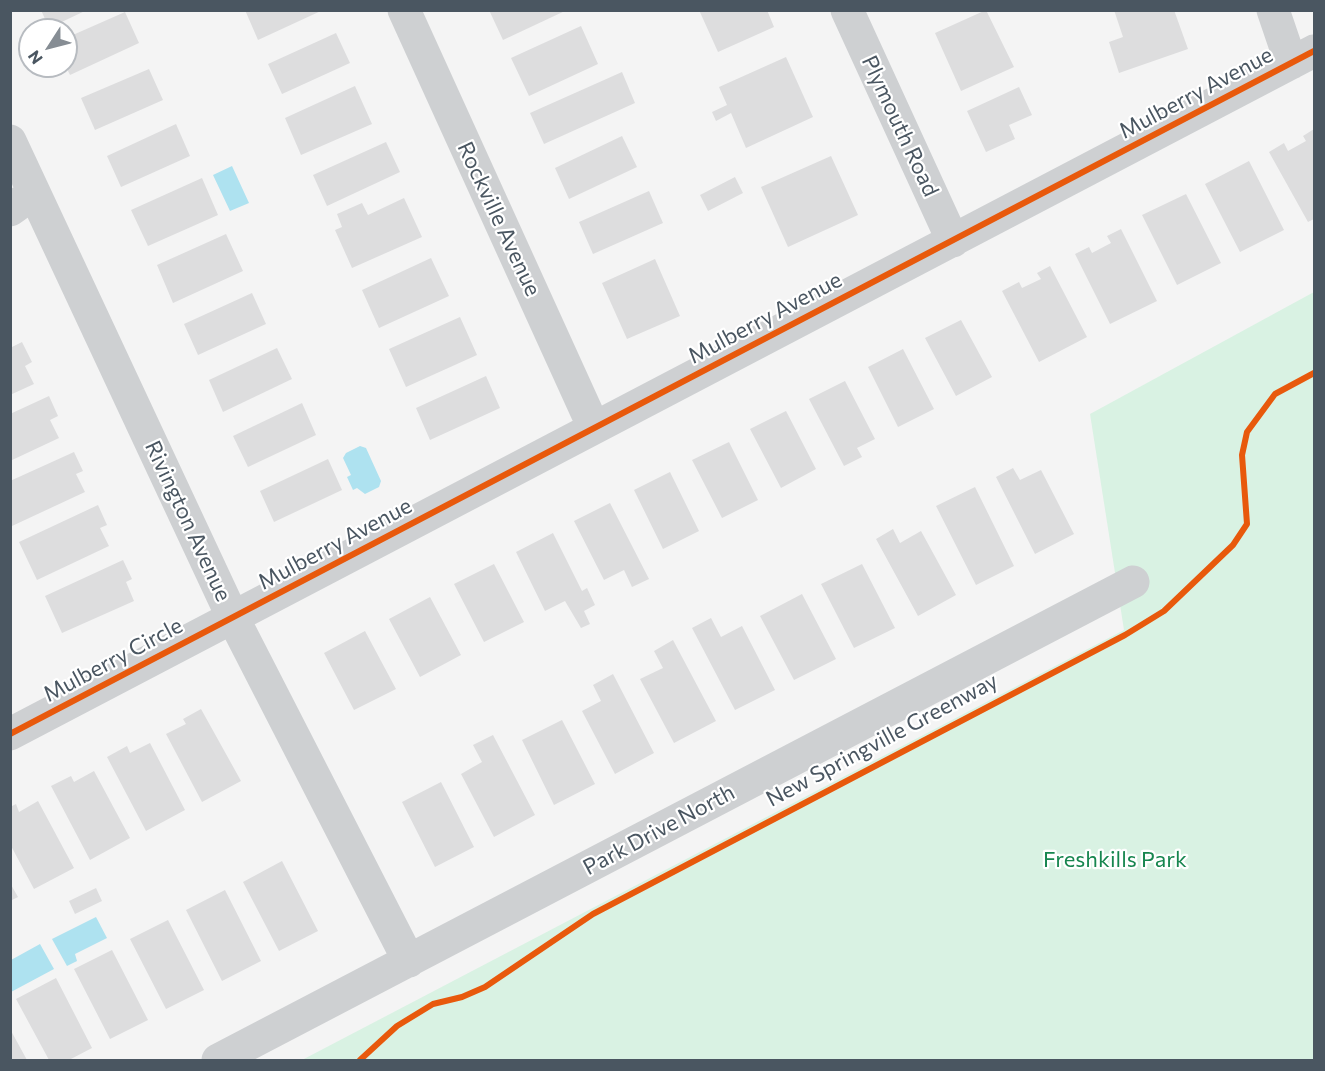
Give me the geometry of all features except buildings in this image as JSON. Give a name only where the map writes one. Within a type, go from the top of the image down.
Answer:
[{"type":"street","name":"Rockville Avenue","points":[[404,10],[594,428]]},
{"type":"street","name":"Plymouth Road","points":[[847,10],[953,241]]},
{"type":"street","points":[[1274,10],[1303,57]]},
{"type":"street","name":"Mulberry Avenue","points":[[233,618],[1303,57]]},
{"type":"street","name":"Rivington Avenue","points":[[10,141],[22,202],[409,961]]},
{"type":"street","name":"Park Drive North","points":[[218,1060],[1132,582]]},
{"type":"street","name":"Mulberry Circle","points":[[10,734],[233,618]]},
{"type":"green space","name":"Freshkills Park","points":[[1314,292],[1314,1060],[302,1060],[1124,630],[1090,414]]},
{"type":"water","points":[[232,166],[249,203],[230,211],[213,175]]},
{"type":"water","points":[[360,446],[366,448],[381,481],[379,487],[365,494],[357,488],[353,490],[347,477],[351,475],[343,458],[346,453]]},
{"type":"water","points":[[96,917],[107,938],[75,954],[77,961],[67,966],[52,939]]},
{"type":"water","points":[[40,944],[54,969],[11,992],[11,960]]},
{"type":"cycle path","points":[[10,734],[1314,51]]},
{"type":"cycle path","name":"New Springville Greenway","points":[[360,1060],[397,1026],[433,1004],[462,997],[485,987],[593,914],[1125,635],[1164,611],[1233,545],[1247,524],[1242,455],[1247,432],[1275,394],[1314,373]]}]
